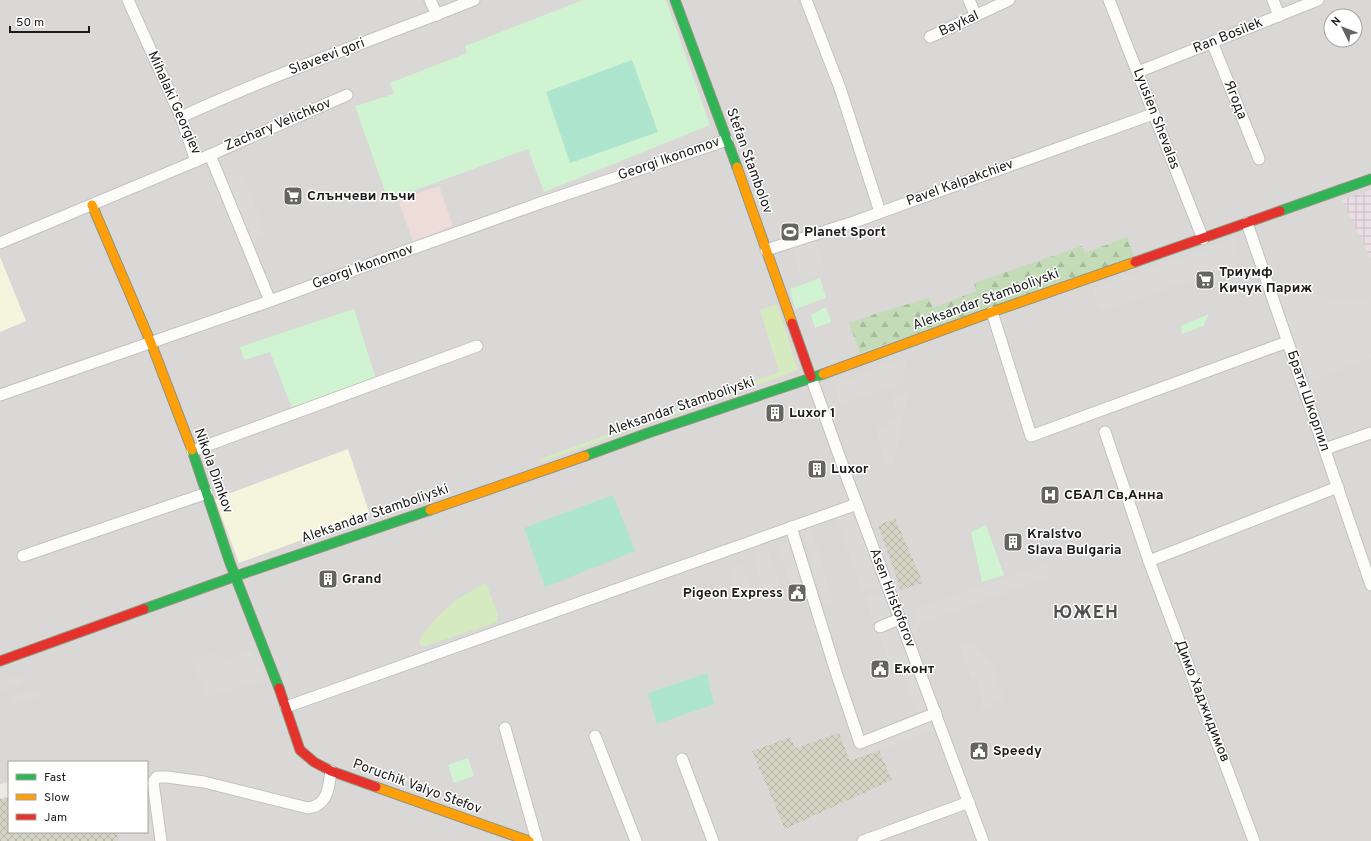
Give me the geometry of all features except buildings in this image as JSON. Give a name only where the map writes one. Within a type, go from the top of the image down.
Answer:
[{"type":"street","name":"Mihalaki Georgiev","points":[[128,0],[180,117],[196,161],[210,155],[270,301]]},
{"type":"street","points":[[430,0],[437,15]]},
{"type":"street","name":"Slaveevi gori","points":[[180,117],[302,66],[474,0]]},
{"type":"street","name":"Stefan Stambolov","points":[[675,0],[727,140],[811,377]]},
{"type":"street","points":[[806,0],[840,88],[880,212]]},
{"type":"street","points":[[969,0],[976,16]]},
{"type":"street","name":"Baykal","points":[[930,37],[1009,0]]},
{"type":"street","name":"Lyusien Shevalas","points":[[1109,0],[1203,239]]},
{"type":"street","points":[[1273,0],[1279,16]]},
{"type":"street","name":"Ran Bosilek","points":[[1138,72],[1318,0]]},
{"type":"street","name":"Ягода","points":[[1212,42],[1259,158]]},
{"type":"street","name":"Zachary Velichkov","points":[[210,155],[347,95]]},
{"type":"street","name":"Pavel Kalpakchiev","points":[[766,250],[854,222],[1153,114]]},
{"type":"street","name":"Georgi Ikonomov","points":[[0,394],[270,301],[543,202],[727,140]]},
{"type":"street","points":[[0,243],[196,161]]},
{"type":"street","name":"Aleksandar Stamboliyski","points":[[0,661],[236,576],[525,478],[648,433],[832,371],[992,312],[1247,224],[1371,179]]},
{"type":"street","name":"Nikola Dimkov","points":[[92,205],[151,343],[207,492],[236,576],[286,707],[300,750]]},
{"type":"street","points":[[1247,224],[1287,342]]},
{"type":"street","name":"Братя Шкорпил","points":[[992,312],[1031,436],[1287,342],[1371,585]]},
{"type":"street","points":[[192,451],[477,346]]},
{"type":"street","name":"Asen Hristoforov","points":[[811,377],[856,504],[902,622],[983,841]]},
{"type":"street","name":"Димо Хаджидимов","points":[[1105,432],[1149,560],[1254,841]]},
{"type":"street","points":[[1325,449],[1371,433]]},
{"type":"street","points":[[1149,560],[1338,487]]},
{"type":"street","points":[[23,556],[207,492]]},
{"type":"street","points":[[286,707],[856,504]]},
{"type":"street","points":[[791,527],[836,672],[860,743],[936,713]]},
{"type":"street","points":[[880,627],[897,620],[902,622]]},
{"type":"street","points":[[505,728],[537,841]]},
{"type":"street","points":[[595,736],[636,841]]},
{"type":"street","name":"Poruchik Valyo Stefov","points":[[300,750],[314,762],[330,771],[529,841]]},
{"type":"street","points":[[682,759],[714,841]]},
{"type":"street","points":[[161,841],[153,782],[157,777],[178,778],[204,782],[308,808],[317,805],[324,800],[328,790],[330,771]]},
{"type":"street","points":[[863,841],[969,802]]},
{"type":"shaded area","points":[[0,0],[1371,0],[1371,841],[112,841],[108,833],[148,833],[148,761],[8,761],[8,782],[0,784]]},
{"type":"shaded area","points":[[218,174],[243,176],[266,236],[247,245]]},
{"type":"shaded area","points":[[439,186],[453,226],[413,241],[398,200]]},
{"type":"shaded area","points":[[1371,190],[1371,259],[1342,200]]},
{"type":"shaded area","points":[[1235,238],[1242,263],[1101,311],[1092,289]]},
{"type":"shaded area","points":[[815,240],[826,273],[802,282],[791,248]]},
{"type":"shaded area","points":[[0,257],[26,321],[0,332]]},
{"type":"shaded area","points":[[1273,286],[1355,302],[1371,295],[1371,358],[1311,381]]},
{"type":"shaded area","points":[[906,356],[904,382],[840,405],[834,385]]},
{"type":"shaded area","points":[[910,392],[906,402],[894,464],[884,465],[877,429],[898,419],[892,398]]},
{"type":"shaded area","points":[[348,449],[370,515],[239,563],[215,499]]},
{"type":"shaded area","points":[[846,511],[858,520],[883,584],[862,591],[836,517]]},
{"type":"shaded area","points":[[895,518],[923,583],[901,590],[878,525]]},
{"type":"shaded area","points":[[810,524],[834,604],[825,606],[800,529]]},
{"type":"shaded area","points":[[792,540],[805,580],[791,586],[777,546]]},
{"type":"shaded area","points":[[767,549],[780,585],[764,590],[752,555]]},
{"type":"shaded area","points":[[1047,564],[1050,577],[920,623],[913,635],[972,799],[908,634],[918,619],[914,610]]},
{"type":"shaded area","points":[[742,565],[752,595],[738,601],[729,570]]},
{"type":"shaded area","points":[[886,591],[927,710],[917,713],[895,661],[888,659],[864,596]]},
{"type":"shaded area","points":[[974,641],[996,672],[1003,699],[983,709],[981,702],[983,699],[976,678],[971,679],[960,644]]},
{"type":"shaded area","points":[[250,651],[267,679],[208,697],[190,658],[219,653],[222,659]]},
{"type":"shaded area","points":[[19,677],[22,683],[0,691],[0,681]]},
{"type":"shaded area","points":[[37,688],[43,695],[13,705],[6,699]]},
{"type":"shaded area","points":[[930,722],[933,731],[868,754],[866,745]]},
{"type":"shaded area","points":[[839,733],[850,761],[879,750],[892,780],[785,829],[752,751],[790,737],[795,748]]},
{"type":"shaded area","points":[[8,797],[8,833],[117,833],[118,841],[0,841],[0,799]]},
{"type":"green space","points":[[583,0],[666,0],[710,125],[544,192],[528,149],[388,200],[355,106],[394,94],[390,83],[467,53],[465,46]]},
{"type":"green space","points":[[632,60],[658,132],[570,163],[546,92]]},
{"type":"green space","points":[[1127,237],[1135,258],[860,353],[849,323],[929,298],[933,308],[976,291],[974,283],[1082,246],[1085,253]]},
{"type":"green space","points":[[820,278],[826,298],[795,309],[790,289]]},
{"type":"green space","points":[[777,304],[798,370],[541,462],[540,459],[779,372],[760,310]]},
{"type":"green space","points":[[826,307],[831,322],[815,328],[811,315]]},
{"type":"green space","points":[[354,309],[376,379],[292,408],[270,352],[244,360],[240,347]]},
{"type":"green space","points":[[1209,314],[1203,326],[1182,334],[1181,326]]},
{"type":"green space","points":[[613,495],[635,551],[545,587],[524,528]]},
{"type":"green space","points":[[986,525],[1004,575],[982,582],[971,532]]},
{"type":"green space","points":[[486,583],[498,615],[497,622],[422,647],[419,642],[422,636],[444,611],[461,597]]},
{"type":"green space","points":[[707,673],[714,704],[657,724],[648,693]]},
{"type":"green space","points":[[468,758],[474,776],[454,783],[448,765]]},
{"type":"traffic: fast","points":[[675,0],[737,167]]},
{"type":"traffic: fast","points":[[1280,211],[1371,179]]},
{"type":"traffic: fast","points":[[585,456],[648,433],[823,374]]},
{"type":"traffic: fast","points":[[192,450],[230,563],[279,688]]},
{"type":"traffic: fast","points":[[144,609],[430,510]]},
{"type":"traffic: slow","points":[[737,167],[792,323]]},
{"type":"traffic: slow","points":[[92,205],[151,343],[192,450]]},
{"type":"traffic: slow","points":[[823,374],[992,312],[1135,262]]},
{"type":"traffic: slow","points":[[430,510],[585,456]]},
{"type":"traffic: slow","points":[[376,787],[529,841]]},
{"type":"traffic: jam","points":[[1135,262],[1280,211]]},
{"type":"traffic: jam","points":[[792,323],[811,377]]},
{"type":"traffic: jam","points":[[0,661],[144,609]]},
{"type":"traffic: jam","points":[[279,688],[300,750],[314,762],[331,771],[376,787]]},
{"type":"place","name":"Слънчеви лъчи","points":[[293,196]]},
{"type":"place","name":"Planet Sport","points":[[790,232]]},
{"type":"place","name":"Триумф Кичук Париж","points":[[1205,280]]},
{"type":"place","name":"Luxor 1","points":[[775,413]]},
{"type":"place","name":"Luxor","points":[[817,469]]},
{"type":"place","name":"СБАЛ Св,Анна","points":[[1050,495]]},
{"type":"place","name":"Kralstvo Slava Bulgaria","points":[[1013,542]]},
{"type":"place","name":"Grand","points":[[328,579]]},
{"type":"place","name":"Pigeon Express","points":[[797,593]]},
{"type":"place","name":"Еконт","points":[[880,669]]},
{"type":"place","name":"Speedy","points":[[979,751]]},
{"type":"district","name":"ЮЖЕН","points":[[1086,613]]}]
